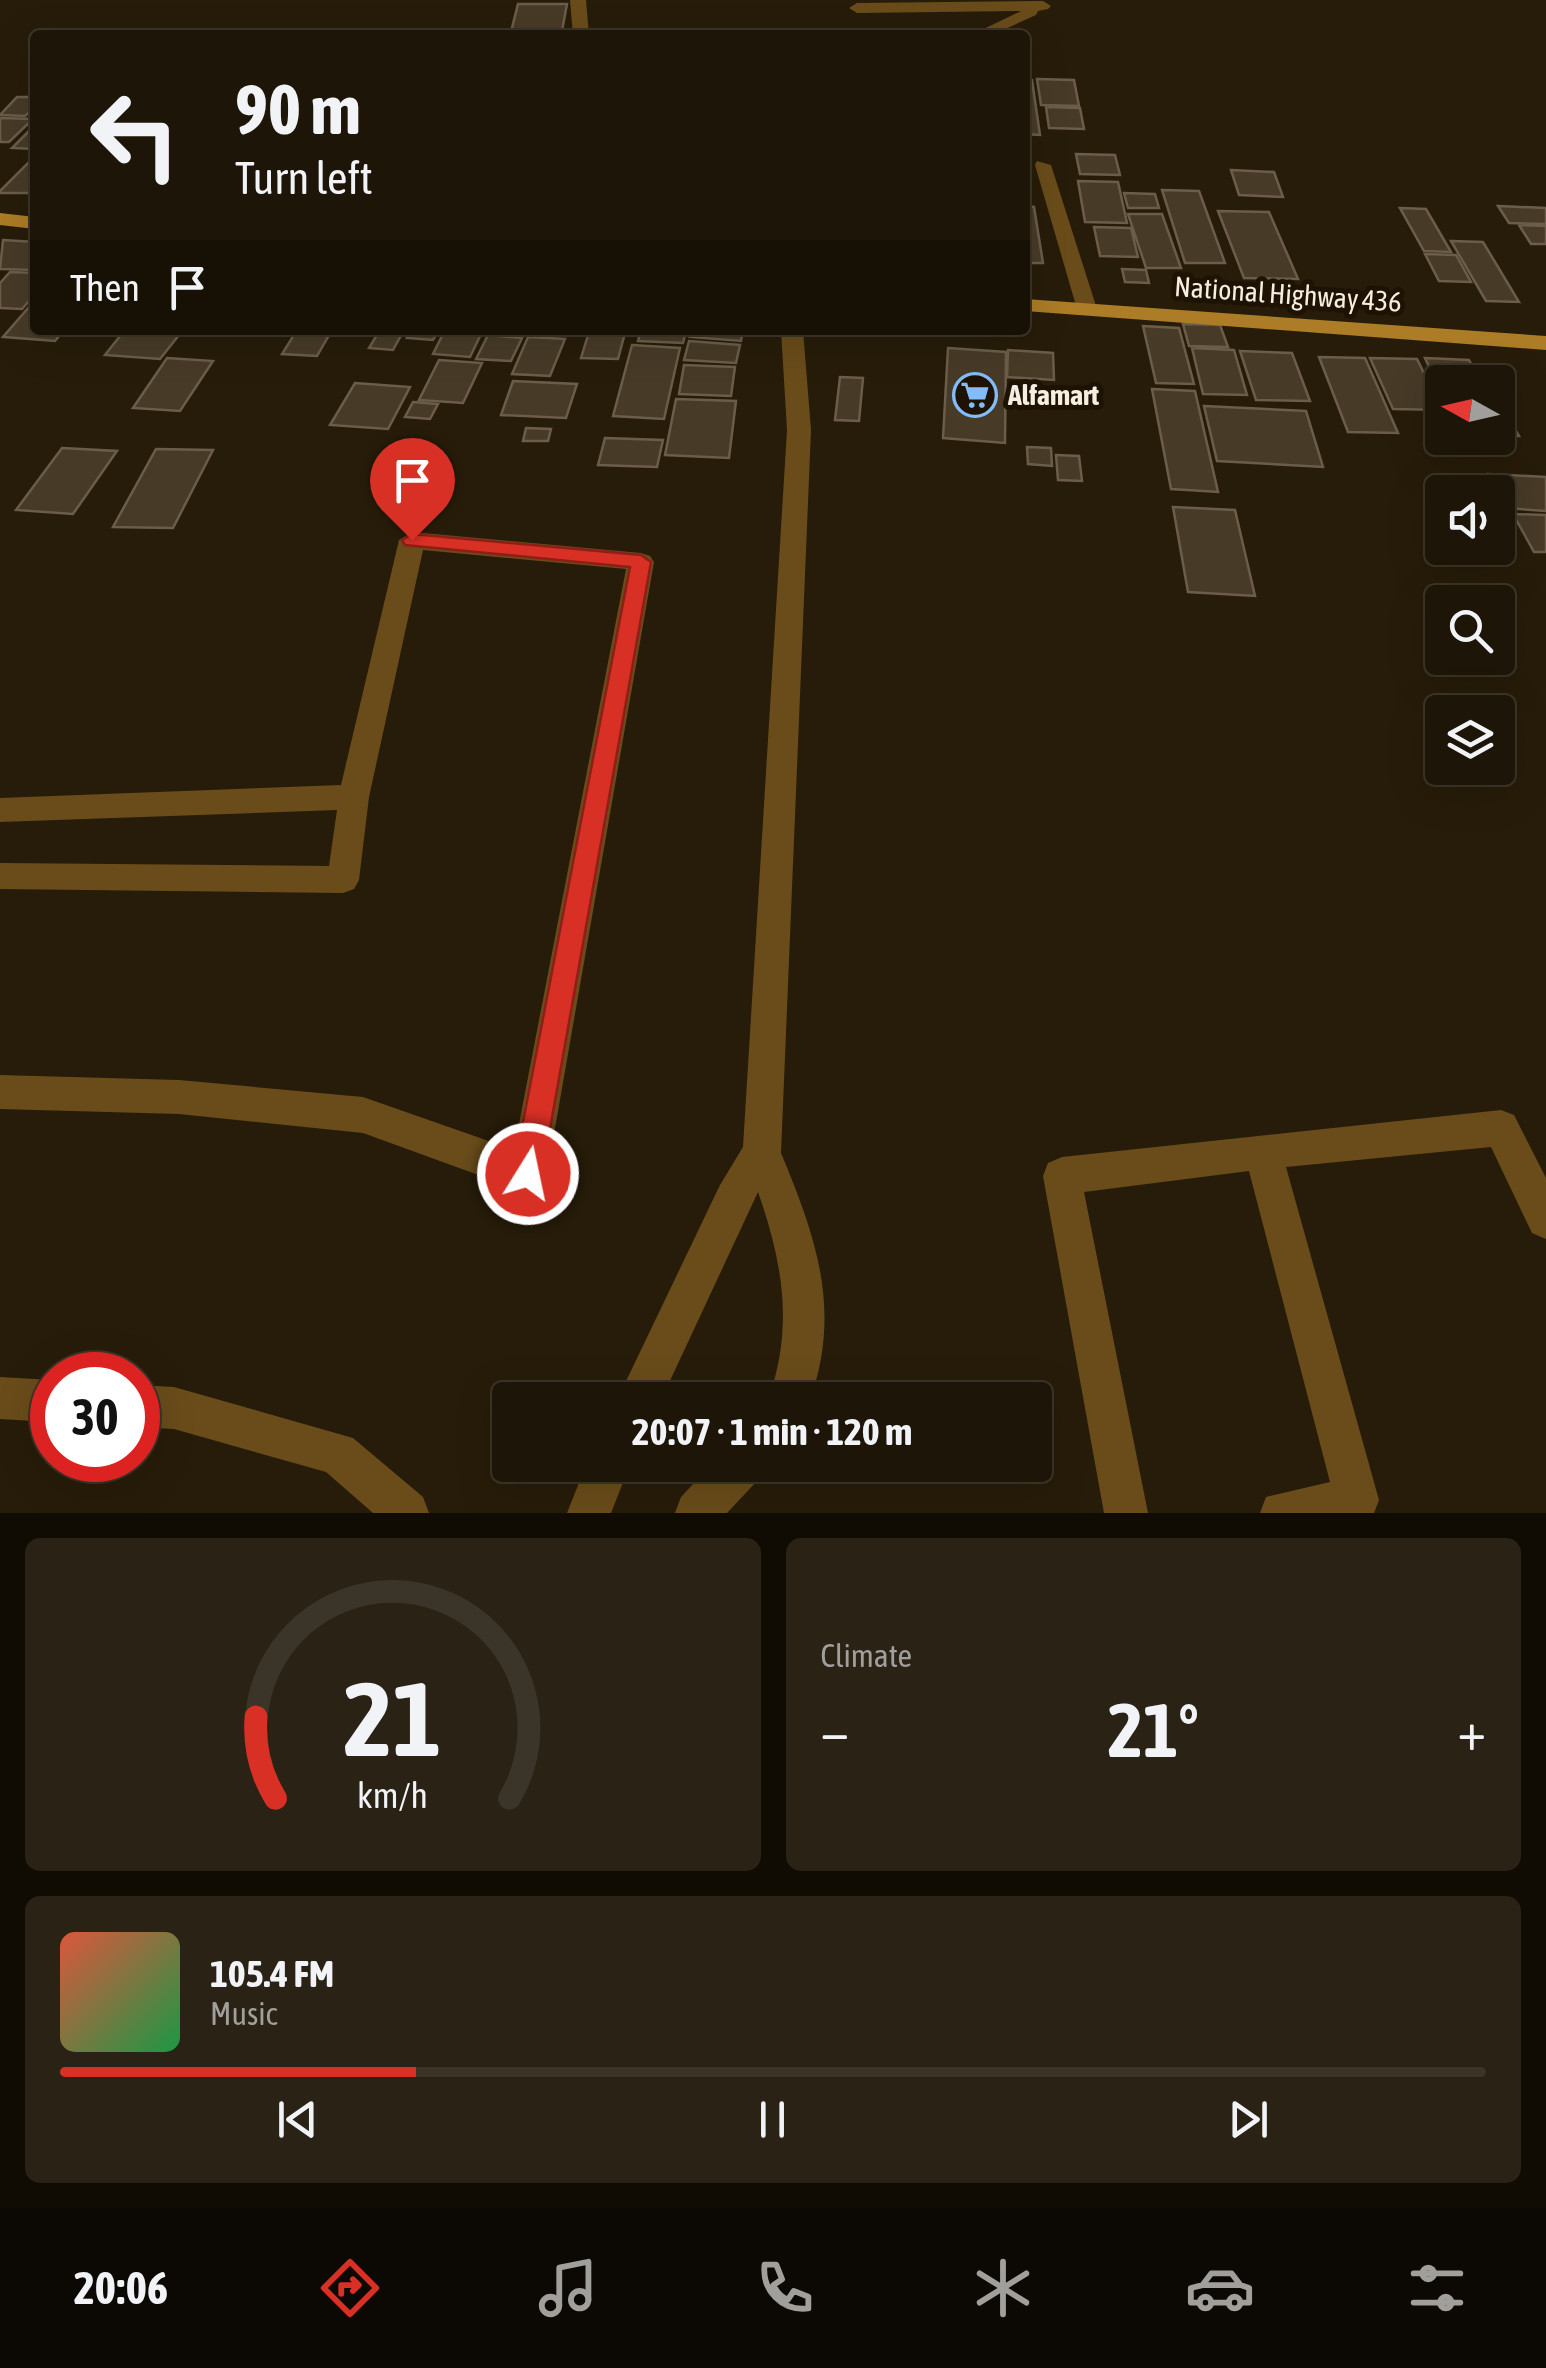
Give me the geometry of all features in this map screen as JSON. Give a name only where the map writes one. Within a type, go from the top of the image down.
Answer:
[{"type":"main road","points":[[0,219],[30,222]]},
{"type":"main road","name":"National Highway 436","points":[[1030,304],[1546,344]]},
{"type":"street","points":[[578,0],[580,30]]},
{"type":"street","points":[[857,8],[1047,3]]},
{"type":"street","points":[[990,30],[1047,3]]},
{"type":"street","points":[[792,335],[799,430],[762,1154],[799,1258],[804,1358],[795,1382]]},
{"type":"street","points":[[0,876],[342,880],[354,796],[412,540],[641,562],[528,1174],[363,1115],[179,1097],[0,1092]]},
{"type":"street","points":[[0,810],[354,796]]},
{"type":"street","points":[[1126,1513],[1062,1176],[1264,1150],[1501,1128],[1546,1219]]},
{"type":"street","points":[[1264,1150],[1357,1500],[1282,1513]]},
{"type":"street","points":[[647,1382],[700,1274],[722,1215],[741,1180],[762,1154]]},
{"type":"street","points":[[0,1398],[30,1400]]},
{"type":"street","points":[[160,1407],[338,1453],[407,1513]]},
{"type":"street","points":[[589,1513],[601,1482]]},
{"type":"street","points":[[697,1513],[725,1482]]},
{"type":"lane","points":[[1043,166],[1087,309]]},
{"type":"building","points":[[518,4],[567,4],[562,30],[512,30]]},
{"type":"building","points":[[1037,79],[1074,80],[1079,106],[1041,105]]},
{"type":"building","points":[[1030,80],[1032,80],[1040,135],[1030,134]]},
{"type":"building","points":[[17,97],[30,97],[30,112],[25,116],[0,115]]},
{"type":"building","points":[[1046,107],[1080,108],[1084,129],[1049,128]]},
{"type":"building","points":[[0,118],[30,119],[9,142],[0,142]]},
{"type":"building","points":[[30,130],[30,149],[12,148]]},
{"type":"building","points":[[1076,154],[1115,155],[1120,175],[1080,174]]},
{"type":"building","points":[[30,161],[30,193],[0,191]]},
{"type":"building","points":[[1231,170],[1274,172],[1283,197],[1239,195]]},
{"type":"building","points":[[1078,181],[1118,182],[1127,223],[1085,222]]},
{"type":"building","points":[[1162,190],[1199,191],[1225,263],[1185,263]]},
{"type":"building","points":[[1124,193],[1155,194],[1159,208],[1128,208]]},
{"type":"building","points":[[1498,206],[1546,208],[1546,224],[1509,223]]},
{"type":"building","points":[[1030,207],[1034,207],[1043,263],[1030,263]]},
{"type":"building","points":[[1400,208],[1426,209],[1451,252],[1424,251]]},
{"type":"building","points":[[1218,211],[1269,212],[1298,279],[1244,278]]},
{"type":"building","points":[[1128,214],[1162,214],[1181,268],[1146,268]]},
{"type":"building","points":[[1519,225],[1546,226],[1546,244],[1531,244]]},
{"type":"building","points":[[1094,227],[1131,228],[1138,257],[1100,256]]},
{"type":"building","points":[[3,240],[30,242],[30,270],[0,269]]},
{"type":"building","points":[[1451,241],[1483,242],[1519,302],[1486,301]]},
{"type":"building","points":[[1425,254],[1456,255],[1471,282],[1439,281]]},
{"type":"building","points":[[1122,269],[1146,270],[1149,283],[1125,282]]},
{"type":"building","points":[[10,272],[30,273],[30,300],[22,309],[0,308],[0,283]]},
{"type":"building","points":[[30,306],[30,335],[60,335],[55,341],[3,337]]},
{"type":"building","points":[[1183,324],[1220,325],[1228,347],[1189,346]]},
{"type":"building","points":[[1143,326],[1179,328],[1194,384],[1156,383]]},
{"type":"building","points":[[121,335],[179,335],[160,359],[105,355]]},
{"type":"building","points":[[294,335],[329,335],[317,356],[282,354]]},
{"type":"building","points":[[377,335],[401,335],[393,350],[369,348]]},
{"type":"building","points":[[409,335],[436,335],[433,340],[407,338]]},
{"type":"building","points":[[442,335],[481,335],[470,357],[433,354]]},
{"type":"building","points":[[488,335],[522,338],[511,361],[476,359]]},
{"type":"building","points":[[588,335],[624,335],[618,359],[581,358]]},
{"type":"building","points":[[640,335],[685,335],[683,343],[638,341]]},
{"type":"building","points":[[691,335],[742,335],[741,341]]},
{"type":"building","points":[[528,337],[565,339],[550,376],[512,374]]},
{"type":"building","points":[[689,341],[740,345],[736,363],[684,360]]},
{"type":"building","points":[[632,345],[680,348],[664,419],[613,416]]},
{"type":"building","name":"Alfamart","points":[[948,348],[1006,352],[1005,443],[943,438]]},
{"type":"building","points":[[1192,348],[1234,350],[1247,395],[1203,394]]},
{"type":"building","points":[[1008,350],[1053,353],[1054,380],[1007,377]]},
{"type":"building","points":[[1240,351],[1292,353],[1310,401],[1256,400]]},
{"type":"building","points":[[1319,357],[1365,358],[1398,433],[1348,432]]},
{"type":"building","points":[[167,358],[213,361],[180,411],[133,408]]},
{"type":"building","points":[[1370,358],[1417,359],[1425,375],[1425,410],[1393,409]]},
{"type":"building","points":[[1425,358],[1469,360],[1472,365],[1428,365]]},
{"type":"building","points":[[439,360],[482,363],[463,403],[419,400]]},
{"type":"building","points":[[684,365],[735,367],[731,396],[679,394]]},
{"type":"building","points":[[840,377],[863,378],[859,421],[835,420]]},
{"type":"building","points":[[513,381],[577,384],[566,418],[501,415]]},
{"type":"building","points":[[355,383],[410,387],[388,429],[330,425]]},
{"type":"building","points":[[1152,389],[1195,391],[1218,492],[1171,489]]},
{"type":"building","points":[[676,399],[736,401],[729,458],[665,455]]},
{"type":"building","points":[[413,402],[438,404],[430,419],[405,417]]},
{"type":"building","points":[[1204,406],[1306,411],[1323,467],[1217,461]]},
{"type":"building","points":[[526,428],[551,429],[548,441],[523,441]]},
{"type":"building","points":[[605,438],[663,440],[657,467],[598,465]]},
{"type":"building","points":[[1027,447],[1051,448],[1052,466],[1028,464]]},
{"type":"building","points":[[62,448],[117,451],[73,514],[16,510]]},
{"type":"building","points":[[156,449],[213,450],[173,528],[113,527]]},
{"type":"building","points":[[1056,455],[1079,456],[1082,481],[1058,480]]},
{"type":"building","points":[[1515,475],[1546,477],[1546,511],[1515,509]]},
{"type":"building","points":[[1173,507],[1235,510],[1255,596],[1188,592]]},
{"type":"building","points":[[1515,514],[1546,515],[1546,552],[1534,552]]},
{"type":"place","name":"Alfamart","points":[[975,395]]},
{"type":"route","points":[[412,540],[641,562],[528,1174]]}]
